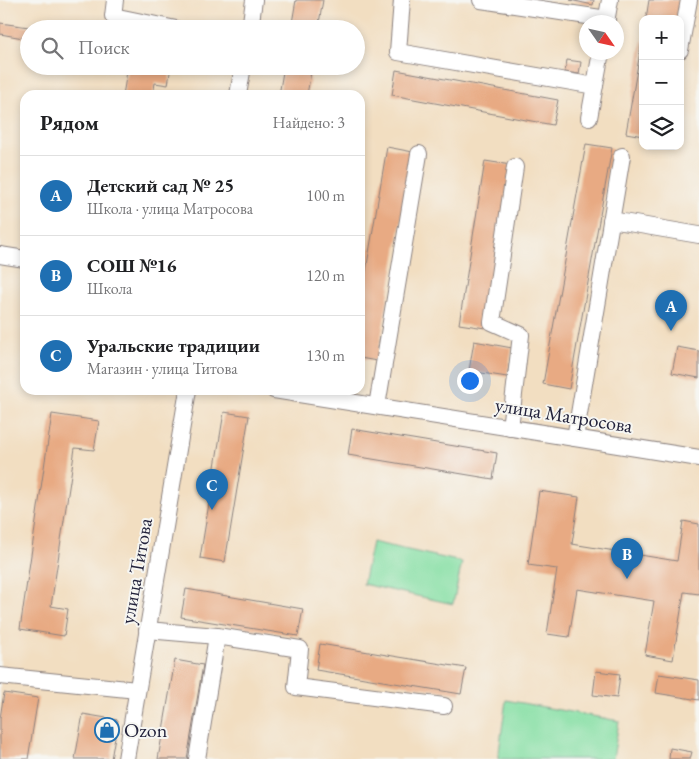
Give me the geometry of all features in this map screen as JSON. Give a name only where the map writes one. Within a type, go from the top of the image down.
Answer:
[{"type":"street","points":[[115,0],[113,16],[132,20]]},
{"type":"street","points":[[251,20],[254,0]]},
{"type":"street","points":[[402,0],[398,52],[595,86]]},
{"type":"street","points":[[481,0],[579,16]]},
{"type":"street","points":[[607,15],[610,0]]},
{"type":"street","points":[[684,28],[689,0]]},
{"type":"street","points":[[589,118],[600,60]]},
{"type":"street","points":[[239,90],[241,75]]},
{"type":"street","points":[[377,406],[419,154]]},
{"type":"street","points":[[575,438],[622,156]]},
{"type":"street","points":[[510,428],[522,335],[492,322],[515,167]]},
{"type":"street","points":[[611,220],[699,235]]},
{"type":"street","points":[[0,255],[20,258]]},
{"type":"street","name":"улица Титова","points":[[126,759],[187,395]]},
{"type":"street","name":"улица Матросова","points":[[306,395],[699,458]]},
{"type":"street","points":[[147,630],[217,636],[300,649],[296,687],[444,706]]},
{"type":"street","points":[[197,759],[217,636]]},
{"type":"street","points":[[0,676],[137,690]]},
{"type":"green space","points":[[372,542],[462,562],[453,604],[363,584]]},
{"type":"green space","points":[[506,700],[619,721],[613,759],[498,759]]},
{"type":"building","points":[[296,0],[323,0],[320,20],[293,20]]},
{"type":"building","points":[[570,0],[594,0],[593,5]]},
{"type":"building","points":[[649,0],[683,0],[681,15],[647,15]]},
{"type":"building","points":[[0,23],[20,26],[20,37],[0,34]]},
{"type":"building","points":[[639,58],[639,135],[626,133]]},
{"type":"building","points":[[567,60],[581,62],[579,74],[565,72]]},
{"type":"building","points":[[396,70],[558,100],[553,125],[392,95]]},
{"type":"building","points":[[126,75],[170,75],[168,85],[155,83],[154,90],[124,90]]},
{"type":"building","points":[[282,75],[310,75],[308,90],[280,90]]},
{"type":"building","points":[[586,144],[612,148],[569,389],[543,384]]},
{"type":"building","points":[[387,147],[413,152],[377,361],[365,359],[365,277]]},
{"type":"building","points":[[485,161],[511,165],[485,328],[459,324]]},
{"type":"building","points":[[474,341],[512,348],[507,377],[469,371]]},
{"type":"building","points":[[677,347],[699,351],[699,378],[672,373]]},
{"type":"building","points":[[224,412],[249,416],[225,562],[200,558]]},
{"type":"building","points":[[52,414],[99,421],[94,450],[75,448],[51,606],[68,609],[64,636],[20,629]]},
{"type":"building","points":[[352,429],[497,453],[493,479],[348,455]]},
{"type":"building","points":[[539,491],[579,497],[572,544],[677,561],[683,521],[699,524],[699,594],[684,592],[673,660],[645,655],[654,601],[577,589],[569,637],[547,634],[557,569],[528,565]]},
{"type":"building","points":[[186,589],[303,609],[298,636],[181,617]]},
{"type":"building","points":[[320,644],[466,668],[461,694],[316,670]]},
{"type":"building","points":[[175,660],[203,665],[187,759],[158,759]]},
{"type":"building","points":[[596,671],[620,674],[617,698],[593,695]]},
{"type":"building","points":[[659,674],[699,680],[699,700],[656,693]]},
{"type":"building","points":[[4,693],[38,698],[28,759],[0,759],[0,718]]},
{"type":"building","points":[[83,714],[118,720],[111,759],[75,759]]},
{"type":"building","points":[[670,748],[692,752],[690,759],[669,759]]},
{"type":"place","name":"Детский сад № 25","points":[[671,331]]},
{"type":"place","name":"Уральские традиции","points":[[212,510]]},
{"type":"place","name":"СОШ №16","points":[[627,579]]},
{"type":"place","name":"Ozon","points":[[107,730]]}]
